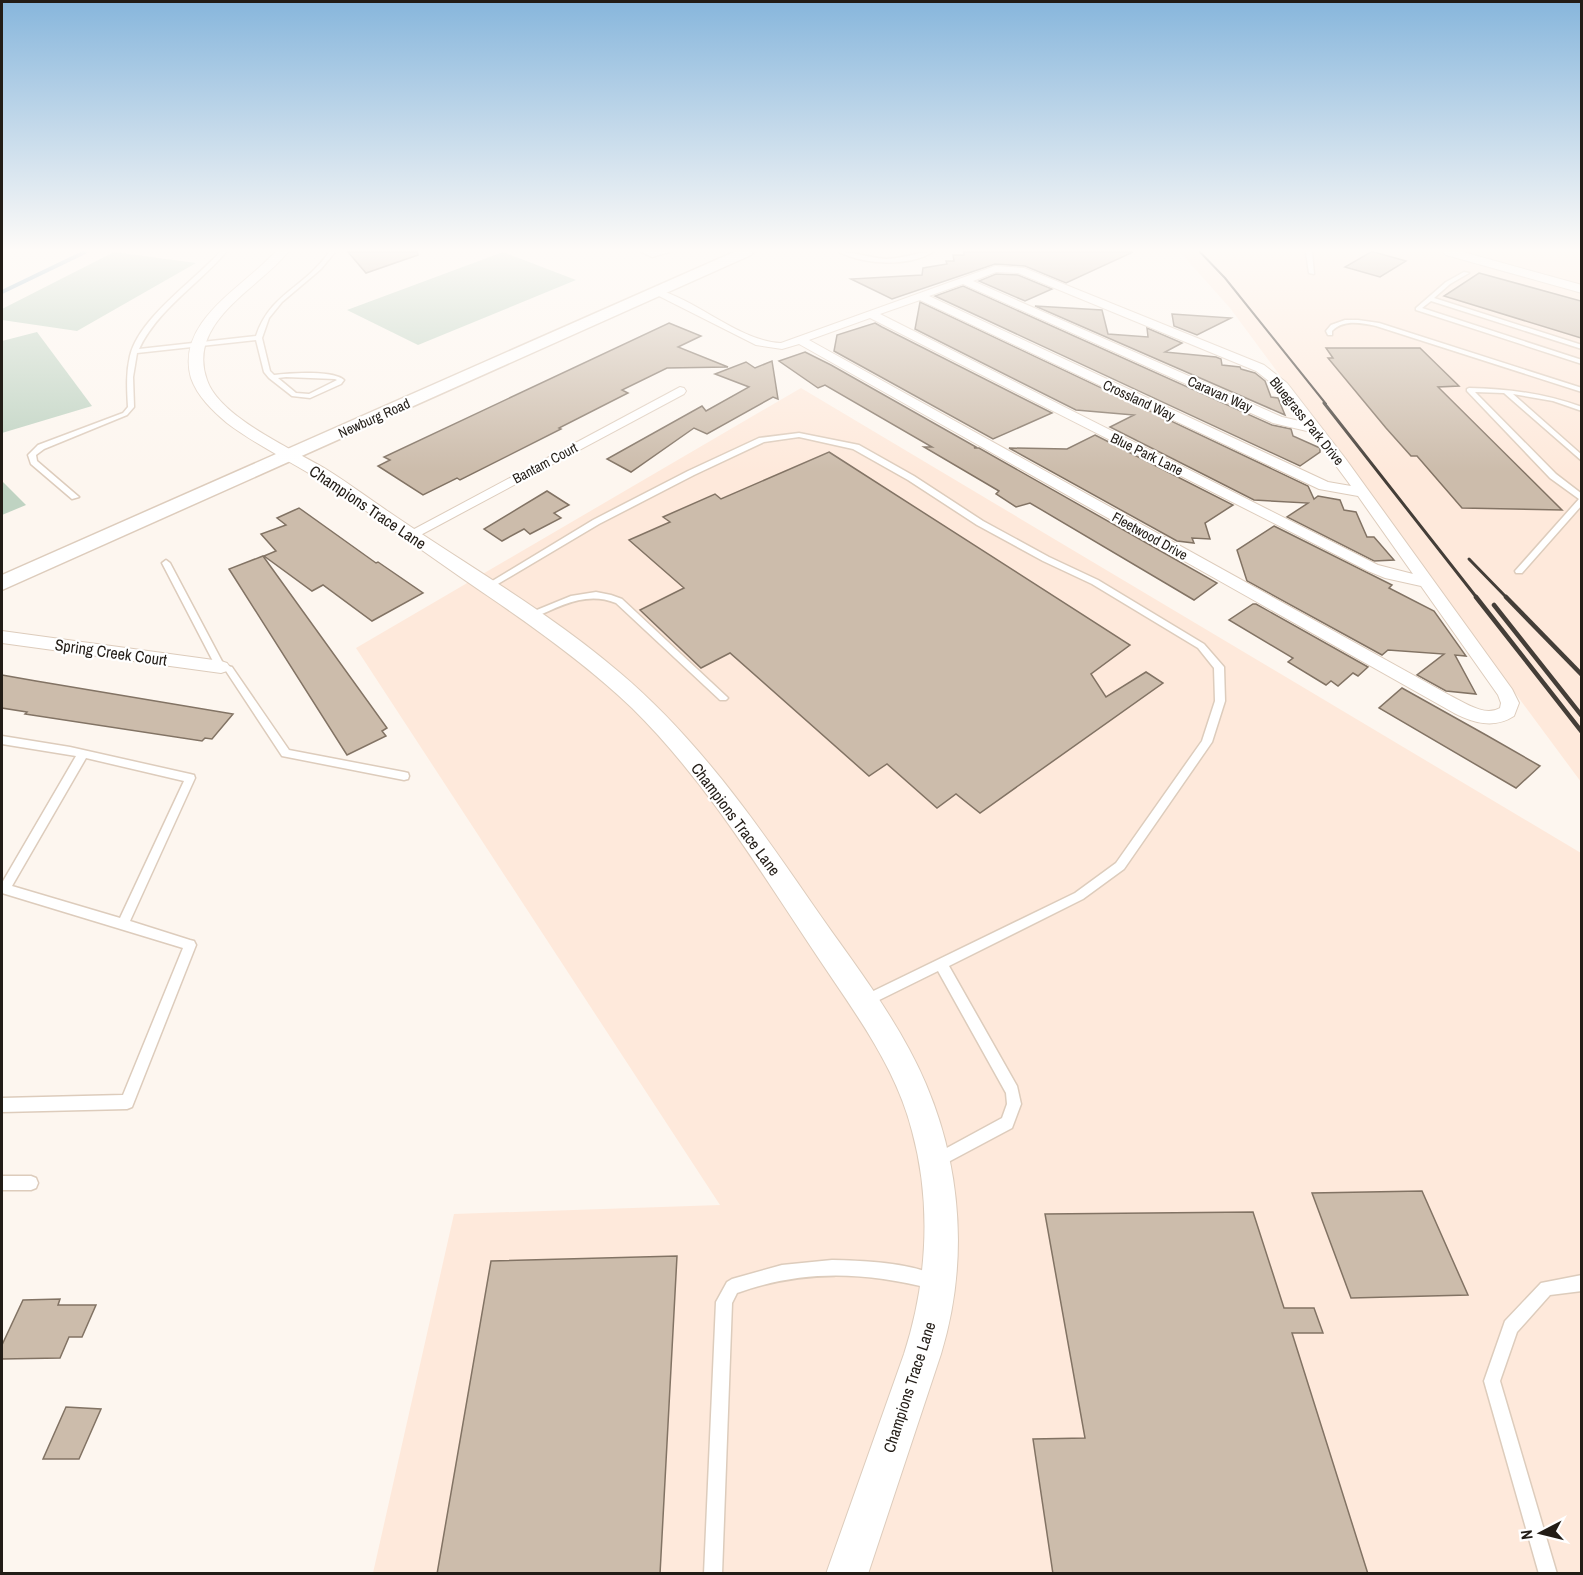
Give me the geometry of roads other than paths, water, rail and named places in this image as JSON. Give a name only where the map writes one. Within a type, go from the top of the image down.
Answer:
[{"type":"main road","name":"Newburg Road","points":[[2,583],[581,326]]},
{"type":"street","points":[[197,345],[209,326]]},
{"type":"street","name":"Bluegrass Park Drive","points":[[727,326],[765,346],[782,346],[840,326]]},
{"type":"street","name":"Blue Park Lane","points":[[894,326],[1373,568],[1391,575],[1426,582]]},
{"type":"street","name":"Crossland Way","points":[[983,326],[1324,486],[1361,492]]},
{"type":"street","name":"Caravan Way","points":[[1065,326],[1278,420],[1315,429]]},
{"type":"street","name":"Bluegrass Park Drive","points":[[1156,326],[1272,375],[1315,429],[1506,693],[1510,703],[1508,711],[1503,716]]},
{"type":"street","name":"Fleetwood Drive","points":[[801,340],[1445,700],[1479,715],[1499,718],[1503,716]]},
{"type":"street","name":"Champions Trace Lane","points":[[197,345],[197,375],[212,402],[239,424],[319,472],[530,616],[610,677],[688,755],[752,836],[863,1002],[905,1070],[923,1114],[934,1163],[941,1235],[938,1282],[930,1330],[847,1574]]},
{"type":"street","name":"Bantam Court","points":[[410,536],[680,391]]},
{"type":"street","name":"Spring Creek Court","points":[[2,637],[221,667]]},
{"type":"lane","points":[[75,496],[34,462],[32,454],[41,447],[125,414],[131,406],[127,382],[135,351],[146,326]]},
{"type":"lane","points":[[265,326],[259,338],[264,363],[272,377],[294,395],[302,397],[329,388],[341,380],[337,377],[286,375],[272,377]]},
{"type":"lane","points":[[1330,334],[1329,331],[1335,326]]},
{"type":"lane","points":[[1382,326],[1581,390]]},
{"type":"lane","points":[[1469,326],[1581,362]]},
{"type":"lane","points":[[1513,326],[1581,347]]},
{"type":"lane","points":[[135,351],[259,338]]},
{"type":"lane","points":[[1519,571],[1581,499],[1553,476],[1469,390],[1506,391],[1554,399],[1581,408]]},
{"type":"lane","points":[[1506,391],[1581,459]]},
{"type":"lane","points":[[488,586],[596,522],[691,473],[762,440],[799,435],[856,447],[911,478],[980,523],[1046,560],[1095,582],[1201,646],[1220,667],[1220,701],[1207,742],[1120,866],[1079,896],[863,1002]]},
{"type":"lane","points":[[166,563],[221,667],[229,669],[286,753],[404,776]]},
{"type":"lane","points":[[530,616],[579,597],[607,594],[619,601],[723,698]]},
{"type":"lane","points":[[2,740],[83,754],[190,778],[123,924]]},
{"type":"lane","points":[[2,1105],[127,1102],[190,945],[4,889],[83,754]]},
{"type":"lane","points":[[934,1163],[1007,1123],[1014,1104],[1012,1091],[941,964]]},
{"type":"lane","points":[[2,1183],[31,1183]]},
{"type":"lane","points":[[712,1574],[724,1302],[732,1287],[783,1270],[819,1268],[899,1272],[938,1282]]},
{"type":"lane","points":[[1548,1574],[1492,1381],[1511,1328],[1546,1288],[1581,1283]]},
{"type":"railway","points":[[1263,326],[1326,404]]},
{"type":"railway","points":[[1324,403],[1477,598]]},
{"type":"railway","points":[[1469,559],[1507,598]]},
{"type":"railway","points":[[1476,597],[1582,732]]},
{"type":"railway","points":[[1506,597],[1582,675]]},
{"type":"railway","points":[[1494,605],[1582,716]]}]
